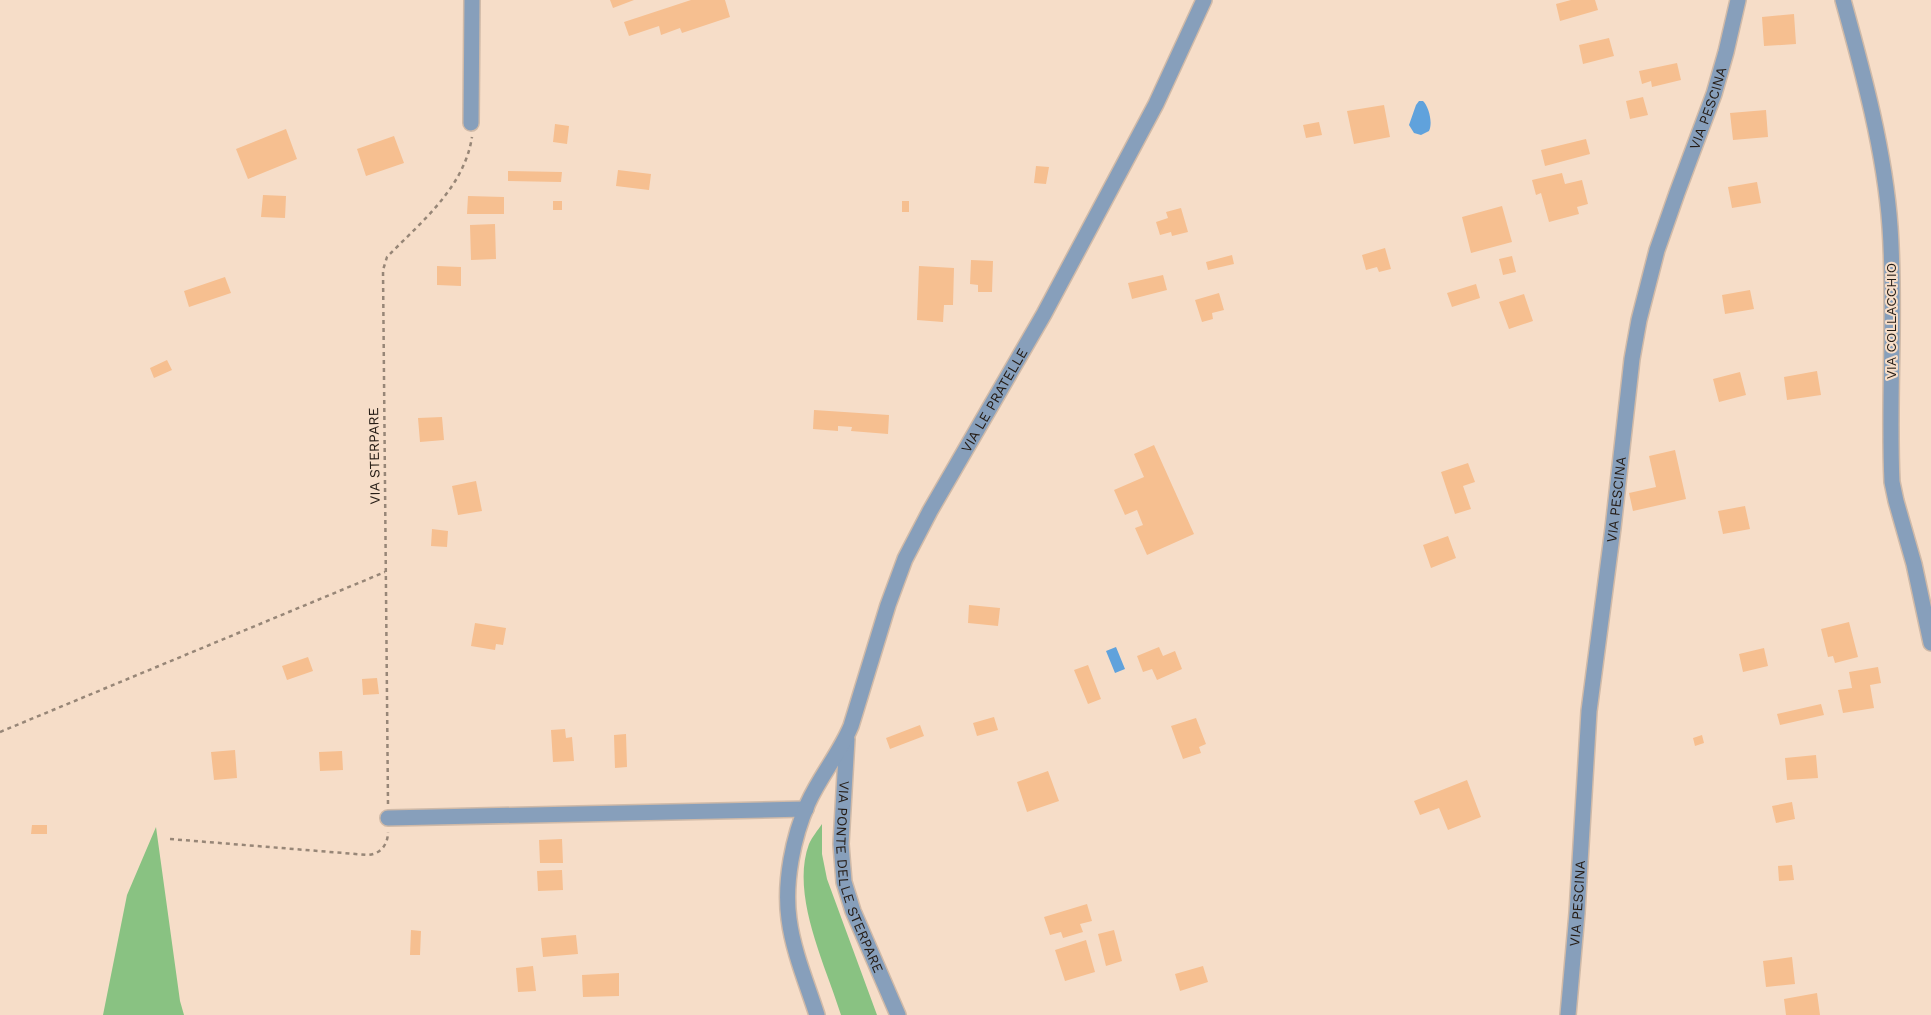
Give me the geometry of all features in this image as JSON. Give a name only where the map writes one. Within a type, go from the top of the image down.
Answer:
[{"type":"street","points":[[471,123],[472,0]]},
{"type":"street","name":"VIA LE PRATELLE","points":[[817,1015],[792,933],[788,904],[792,859],[806,809],[815,789],[847,735],[890,599],[905,559],[923,523],[1044,314],[1156,104],[1204,0]]},
{"type":"street","name":"VIA PESCINA","points":[[1568,1015],[1577,913],[1589,711],[1613,528],[1632,359],[1639,320],[1657,250],[1714,94],[1738,0]]},
{"type":"street","name":"VIA COLLACCHIO","points":[[1843,0],[1876,133],[1887,197],[1891,256],[1892,482],[1914,564],[1931,643]]},
{"type":"street","name":"VIA PONTE DELLE STERPARE","points":[[847,735],[841,855],[844,882],[853,911],[898,1015]]},
{"type":"street","points":[[388,818],[806,809]]},
{"type":"path","name":"VIA STERPARE","points":[[170,840],[368,855],[378,852],[384,846],[388,835],[388,818],[383,270],[387,257],[446,196],[457,179],[468,155],[472,138],[471,123]]},
{"type":"path","points":[[0,732],[385,572]]},
{"type":"green space","points":[[822,824],[822,854],[827,879],[877,1015],[841,1015],[812,930],[804,885],[804,864],[809,844]]},
{"type":"green space","points":[[156,827],[180,1001],[184,1015],[103,1015],[127,895]]},
{"type":"water","points":[[1419,101],[1423,101],[1425,104],[1429,111],[1430,120],[1429,131],[1421,135],[1414,133],[1409,125]]},
{"type":"water","points":[[1116,647],[1125,669],[1115,673],[1106,651]]},
{"type":"building","points":[[610,0],[634,0],[613,8]]},
{"type":"building","points":[[691,0],[725,0],[730,17],[682,33],[680,28],[661,35],[659,26],[629,36],[624,22]]},
{"type":"building","points":[[1571,0],[1595,0],[1598,10],[1560,21],[1556,4]]},
{"type":"building","points":[[1794,14],[1796,44],[1764,46],[1762,17]]},
{"type":"building","points":[[1609,38],[1614,56],[1583,64],[1579,45]]},
{"type":"building","points":[[1677,63],[1681,80],[1652,87],[1651,81],[1642,84],[1639,71]]},
{"type":"building","points":[[1643,97],[1648,115],[1630,119],[1626,101]]},
{"type":"building","points":[[1384,105],[1390,137],[1354,144],[1347,111]]},
{"type":"building","points":[[1766,110],[1768,137],[1733,140],[1730,113]]},
{"type":"building","points":[[1319,122],[1322,135],[1306,138],[1303,125]]},
{"type":"building","points":[[555,124],[569,126],[567,144],[553,142]]},
{"type":"building","points":[[286,129],[297,159],[248,179],[236,149]]},
{"type":"building","points":[[394,136],[404,163],[366,176],[357,149]]},
{"type":"building","points":[[1586,139],[1590,154],[1545,166],[1541,150]]},
{"type":"building","points":[[1036,166],[1049,167],[1046,184],[1034,183]]},
{"type":"building","points":[[618,170],[651,174],[649,190],[616,186]]},
{"type":"building","points":[[508,171],[562,172],[561,182],[508,181]]},
{"type":"building","points":[[1562,173],[1565,184],[1582,180],[1588,204],[1577,207],[1579,214],[1549,222],[1541,193],[1536,195],[1532,180]]},
{"type":"building","points":[[1757,182],[1761,203],[1732,208],[1728,187]]},
{"type":"building","points":[[263,195],[286,196],[285,218],[261,217]]},
{"type":"building","points":[[468,196],[504,197],[504,214],[467,214]]},
{"type":"building","points":[[553,201],[562,201],[562,210],[553,210]]},
{"type":"building","points":[[902,201],[909,201],[909,212],[902,212]]},
{"type":"building","points":[[1502,206],[1512,242],[1471,253],[1462,217]]},
{"type":"building","points":[[1181,208],[1188,232],[1172,236],[1171,232],[1160,235],[1156,222],[1168,218],[1166,212]]},
{"type":"building","points":[[495,224],[496,259],[471,260],[470,225]]},
{"type":"building","points":[[1385,248],[1391,269],[1379,272],[1377,267],[1366,270],[1362,255]]},
{"type":"building","points":[[1232,255],[1234,264],[1208,270],[1206,262]]},
{"type":"building","points":[[1512,256],[1516,272],[1503,275],[1499,259]]},
{"type":"building","points":[[971,260],[993,261],[992,292],[978,292],[978,285],[970,284]]},
{"type":"building","points":[[437,266],[461,267],[461,286],[437,285]]},
{"type":"building","points":[[919,266],[954,268],[953,305],[944,305],[943,322],[917,320]]},
{"type":"building","points":[[1163,275],[1167,290],[1132,299],[1128,283]]},
{"type":"building","points":[[225,277],[231,293],[189,307],[184,291]]},
{"type":"building","points":[[1476,284],[1480,298],[1452,307],[1447,293]]},
{"type":"building","points":[[1750,290],[1754,309],[1725,314],[1722,295]]},
{"type":"building","points":[[1219,293],[1224,310],[1212,313],[1213,319],[1202,322],[1195,300]]},
{"type":"building","points":[[1524,294],[1533,321],[1509,329],[1499,302]]},
{"type":"building","points":[[167,360],[172,370],[154,378],[150,368]]},
{"type":"building","points":[[1817,371],[1821,395],[1787,400],[1784,377]]},
{"type":"building","points":[[1740,372],[1746,395],[1719,402],[1713,379]]},
{"type":"building","points":[[814,410],[889,415],[888,434],[851,431],[852,427],[838,426],[838,431],[813,429]]},
{"type":"building","points":[[442,417],[444,440],[420,442],[418,418]]},
{"type":"building","points":[[1154,445],[1194,534],[1147,555],[1135,528],[1143,525],[1137,510],[1125,515],[1114,490],[1144,477],[1134,454]]},
{"type":"building","points":[[1675,450],[1686,499],[1633,511],[1629,493],[1656,487],[1649,456]]},
{"type":"building","points":[[1468,463],[1475,482],[1463,486],[1471,509],[1455,514],[1441,472]]},
{"type":"building","points":[[476,481],[482,511],[458,515],[452,486]]},
{"type":"building","points":[[1745,506],[1750,529],[1723,534],[1718,511]]},
{"type":"building","points":[[432,529],[448,531],[447,547],[431,546]]},
{"type":"building","points":[[1448,536],[1456,558],[1431,568],[1423,545]]},
{"type":"building","points":[[969,605],[1000,608],[998,626],[968,623]]},
{"type":"building","points":[[1849,622],[1858,657],[1835,663],[1833,656],[1828,657],[1821,629]]},
{"type":"building","points":[[475,623],[506,628],[503,645],[496,644],[495,650],[471,646]]},
{"type":"building","points":[[1159,647],[1163,656],[1175,651],[1182,669],[1157,680],[1152,669],[1143,672],[1137,656]]},
{"type":"building","points":[[1764,648],[1768,666],[1743,672],[1739,654]]},
{"type":"building","points":[[308,657],[313,671],[287,680],[282,666]]},
{"type":"building","points":[[1088,665],[1101,699],[1088,704],[1074,670]]},
{"type":"building","points":[[1878,667],[1881,683],[1870,685],[1874,708],[1843,713],[1838,690],[1852,688],[1849,672]]},
{"type":"building","points":[[377,678],[379,694],[363,695],[362,679]]},
{"type":"building","points":[[1821,704],[1824,715],[1780,725],[1777,714]]},
{"type":"building","points":[[994,717],[998,730],[977,736],[973,723]]},
{"type":"building","points":[[1196,718],[1206,744],[1199,747],[1201,753],[1183,759],[1171,726]]},
{"type":"building","points":[[920,725],[924,736],[890,749],[886,738]]},
{"type":"building","points":[[565,729],[566,738],[572,737],[574,761],[553,762],[551,730]]},
{"type":"building","points":[[626,734],[627,767],[615,768],[614,735]]},
{"type":"building","points":[[1702,735],[1704,743],[1695,746],[1693,738]]},
{"type":"building","points":[[235,750],[237,778],[214,780],[211,752]]},
{"type":"building","points":[[342,751],[343,770],[320,771],[319,752]]},
{"type":"building","points":[[1816,755],[1818,778],[1787,780],[1785,758]]},
{"type":"building","points":[[1048,771],[1059,801],[1027,812],[1017,782]]},
{"type":"building","points":[[1467,780],[1481,817],[1448,830],[1439,808],[1420,815],[1414,801]]},
{"type":"building","points":[[1792,802],[1795,819],[1776,823],[1772,806]]},
{"type":"building","points":[[32,825],[47,825],[47,834],[31,834]]},
{"type":"building","points":[[562,839],[563,863],[540,863],[539,840]]},
{"type":"building","points":[[1792,865],[1794,880],[1779,881],[1778,866]]},
{"type":"building","points":[[562,870],[563,890],[538,891],[537,871]]},
{"type":"building","points":[[1087,904],[1092,921],[1080,924],[1083,932],[1063,938],[1061,932],[1050,935],[1044,917]]},
{"type":"building","points":[[411,930],[421,931],[420,955],[410,955]]},
{"type":"building","points":[[1114,930],[1122,961],[1106,966],[1098,934]]},
{"type":"building","points":[[576,935],[578,954],[543,957],[541,938]]},
{"type":"building","points":[[1086,940],[1095,972],[1065,981],[1055,950]]},
{"type":"building","points":[[1792,957],[1795,984],[1766,987],[1763,961]]},
{"type":"building","points":[[533,966],[536,991],[518,992],[516,968]]},
{"type":"building","points":[[1203,966],[1208,982],[1180,991],[1175,974]]},
{"type":"building","points":[[619,973],[619,996],[583,997],[582,975]]},
{"type":"building","points":[[1817,993],[1820,1015],[1786,1015],[1784,999]]}]
